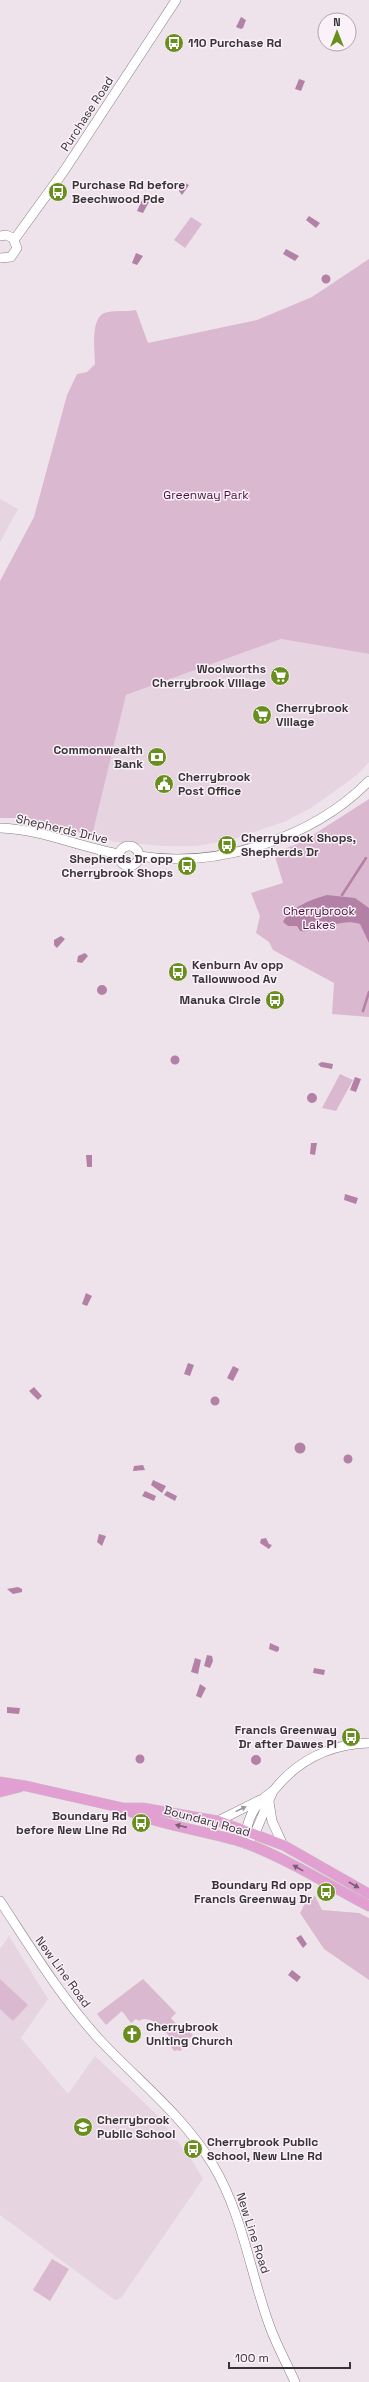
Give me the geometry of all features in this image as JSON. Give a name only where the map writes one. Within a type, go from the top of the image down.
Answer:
[{"type":"main road","name":"Purchase Road","points":[[14,240],[60,177],[176,0]]},
{"type":"main road","points":[[0,236],[6,235],[14,240],[17,248],[14,255],[8,258],[0,258]]},
{"type":"main road","points":[[139,856],[158,859],[204,858],[255,846],[300,829],[344,803],[369,781]]},
{"type":"main road","name":"Shepherds Drive","points":[[0,828],[28,830],[95,850],[119,854]]},
{"type":"main road","points":[[129,846],[135,848],[139,856],[136,864],[127,866],[120,862],[119,854],[122,848],[129,846]]},
{"type":"main road","points":[[246,1844],[245,1830],[255,1809],[266,1800],[290,1771],[314,1756],[349,1744],[369,1743]]},
{"type":"main road","name":"Boundary Road","points":[[0,1782],[26,1786],[123,1808],[144,1808],[218,1821],[255,1833],[283,1845],[369,1894]]},
{"type":"main road","name":"Boundary Road","points":[[0,1792],[26,1786]]},
{"type":"main road","points":[[218,1821],[266,1800]]},
{"type":"main road","points":[[246,1844],[255,1833],[266,1800]]},
{"type":"main road","points":[[266,1800],[272,1821],[283,1845]]},
{"type":"main road","name":"Boundary Road","points":[[123,1808],[141,1817],[205,1831],[246,1844],[278,1858],[369,1906]]},
{"type":"main road","name":"New Line Road","points":[[0,1901],[68,2002],[106,2047],[174,2112],[213,2165],[227,2192],[239,2222],[270,2327],[295,2382]]},
{"type":"shaded area","points":[[241,17],[246,20],[243,28],[241,29],[236,27]]},
{"type":"shaded area","points":[[299,79],[305,81],[301,91],[295,89]]},
{"type":"shaded area","points":[[183,182],[189,185],[182,195],[179,191]]},
{"type":"shaded area","points":[[143,198],[149,202],[143,213],[137,211]]},
{"type":"shaded area","points":[[309,216],[320,223],[316,228],[306,220]]},
{"type":"shaded area","points":[[286,249],[299,256],[295,261],[283,254]]},
{"type":"shaded area","points":[[136,253],[143,256],[137,265],[132,263]]},
{"type":"shaded area","points":[[324,275],[328,275],[330,279],[328,283],[324,283],[322,281],[322,277]]},
{"type":"shaded area","points":[[0,499],[18,509],[0,542]]},
{"type":"shaded area","points":[[281,639],[369,654],[369,762],[357,775],[311,808],[286,821],[231,840],[196,846],[164,846],[116,842],[92,836],[126,695]]},
{"type":"shaded area","points":[[327,895],[355,898],[369,908],[369,943],[360,924],[352,922],[345,922],[315,930],[300,931],[297,926],[288,926],[283,922],[291,912],[302,904]]},
{"type":"shaded area","points":[[61,936],[65,939],[57,948],[54,945],[54,940]]},
{"type":"shaded area","points":[[85,953],[88,956],[82,963],[77,962],[78,956]]},
{"type":"shaded area","points":[[100,985],[104,985],[107,990],[104,995],[100,995],[97,992],[97,988]]},
{"type":"shaded area","points":[[173,1056],[177,1056],[179,1060],[177,1064],[173,1064],[171,1062],[171,1058]]},
{"type":"shaded area","points":[[322,1062],[333,1064],[332,1069],[321,1067],[318,1064]]},
{"type":"shaded area","points":[[355,1077],[361,1079],[356,1092],[350,1090]]},
{"type":"shaded area","points":[[310,1093],[314,1093],[316,1094],[316,1102],[310,1103],[307,1100],[307,1096]]},
{"type":"shaded area","points":[[311,1143],[317,1143],[315,1155],[310,1154]]},
{"type":"shaded area","points":[[86,1155],[92,1155],[92,1167],[87,1167]]},
{"type":"shaded area","points":[[345,1194],[358,1198],[356,1204],[344,1200]]},
{"type":"shaded area","points":[[86,1293],[92,1296],[87,1306],[82,1304]]},
{"type":"shaded area","points":[[188,1363],[194,1365],[190,1376],[184,1374]]},
{"type":"shaded area","points":[[233,1366],[239,1369],[233,1381],[227,1378]]},
{"type":"shaded area","points":[[34,1387],[42,1396],[38,1400],[29,1391]]},
{"type":"shaded area","points":[[215,1396],[220,1401],[215,1406],[210,1401]]},
{"type":"shaded area","points":[[298,1443],[302,1443],[304,1444],[304,1452],[298,1453],[295,1450],[295,1446]]},
{"type":"shaded area","points":[[346,1455],[350,1455],[352,1459],[350,1463],[346,1463],[344,1461],[344,1457]]},
{"type":"shaded area","points":[[143,1465],[145,1470],[133,1471],[134,1466]]},
{"type":"shaded area","points":[[153,1480],[166,1486],[162,1493],[151,1485]]},
{"type":"shaded area","points":[[145,1491],[156,1496],[154,1501],[142,1496]]},
{"type":"shaded area","points":[[167,1491],[177,1496],[175,1501],[164,1495]]},
{"type":"shaded area","points":[[99,1534],[106,1536],[102,1546],[97,1542]]},
{"type":"shaded area","points":[[266,1538],[269,1544],[272,1545],[269,1549],[260,1543],[261,1539]]},
{"type":"shaded area","points":[[18,1587],[22,1589],[22,1592],[13,1594],[7,1589]]},
{"type":"shaded area","points":[[270,1643],[279,1647],[277,1652],[269,1649]]},
{"type":"shaded area","points":[[207,1655],[212,1656],[213,1661],[210,1668],[204,1666]]},
{"type":"shaded area","points":[[195,1658],[201,1660],[198,1674],[191,1672]]},
{"type":"shaded area","points":[[314,1668],[325,1670],[324,1675],[313,1673]]},
{"type":"shaded area","points":[[200,1684],[206,1688],[201,1698],[196,1696]]},
{"type":"shaded area","points":[[7,1707],[20,1708],[19,1714],[7,1713]]},
{"type":"shaded area","points":[[140,1754],[145,1759],[140,1764],[135,1759]]},
{"type":"shaded area","points":[[254,1755],[258,1755],[260,1756],[260,1764],[254,1765],[251,1762],[251,1758]]},
{"type":"shaded area","points":[[301,1935],[307,1944],[303,1948],[296,1938]]},
{"type":"shaded area","name":"Cherrybrook Public School","points":[[9,1936],[48,1999],[21,2038],[68,2094],[95,2056],[158,2116],[192,2160],[203,2179],[121,2298],[115,2300],[0,2215],[0,1949]]},
{"type":"shaded area","points":[[292,1970],[301,1977],[297,1982],[288,1975]]},
{"type":"green space","points":[[191,217],[202,224],[185,248],[174,240]]},
{"type":"green space","name":"Greenway Park","points":[[369,259],[369,654],[281,639],[126,695],[92,836],[25,818],[0,818],[0,581],[34,517],[67,395],[77,374],[87,372],[95,364],[94,334],[98,319],[102,314],[108,312],[136,310],[148,343],[257,320],[312,297]]},
{"type":"green space","name":"Cherrybrook Lakes","points":[[369,799],[369,1017],[332,1014],[334,983],[273,950],[269,942],[256,933],[260,916],[251,893],[283,883],[274,853],[302,842]]},
{"type":"green space","points":[[340,1074],[353,1080],[336,1111],[322,1108]]},
{"type":"green space","points":[[315,1896],[322,1910],[359,1913],[369,1918],[369,1980],[324,1949],[300,1913],[307,1899]]},
{"type":"green space","points":[[0,1979],[28,2005],[13,2021],[0,2009]]},
{"type":"green space","points":[[143,1979],[176,2013],[171,2018],[180,2029],[187,2030],[193,2035],[183,2044],[185,2047],[180,2051],[174,2051],[169,2044],[168,2045],[166,2043],[169,2036],[156,2023],[147,2019],[139,2021],[136,2019],[131,2023],[122,2011],[106,2025],[97,2014]]},
{"type":"green space","points":[[52,2259],[69,2269],[50,2301],[33,2290]]},
{"type":"waterway","points":[[342,895],[366,858]]},
{"type":"waterway","points":[[363,1011],[369,992]]},
{"type":"place","name":"110 Purchase Rd","points":[[174,43]]},
{"type":"place","name":"Purchase Rd before Beechwood Pde","points":[[58,192]]},
{"type":"place","name":"Woolworths Cherrybrook Village","points":[[280,676]]},
{"type":"place","name":"Cherrybrook Village","points":[[262,715]]},
{"type":"place","name":"Commonwealth Bank","points":[[157,757]]},
{"type":"place","name":"Cherrybrook Post Office","points":[[164,784]]},
{"type":"place","name":"Cherrybrook Shops, Shepherds Dr","points":[[227,845]]},
{"type":"place","name":"Shepherds Dr opp Cherrybrook Shops","points":[[187,866]]},
{"type":"place","name":"Kenburn Av opp Tallowwood Av","points":[[178,972]]},
{"type":"place","name":"Manuka Circle","points":[[275,1000]]},
{"type":"place","name":"Francis Greenway Dr after Dawes Pl","points":[[351,1737]]},
{"type":"place","name":"Boundary Rd before New Line Rd","points":[[141,1823]]},
{"type":"place","name":"Boundary Rd opp Francis Greenway Dr","points":[[326,1892]]},
{"type":"place","name":"Cherrybrook Uniting Church","points":[[132,2034]]},
{"type":"place","name":"Cherrybrook Public School","points":[[83,2127]]},
{"type":"place","name":"Cherrybrook Public School, New Line Rd","points":[[193,2149]]}]
